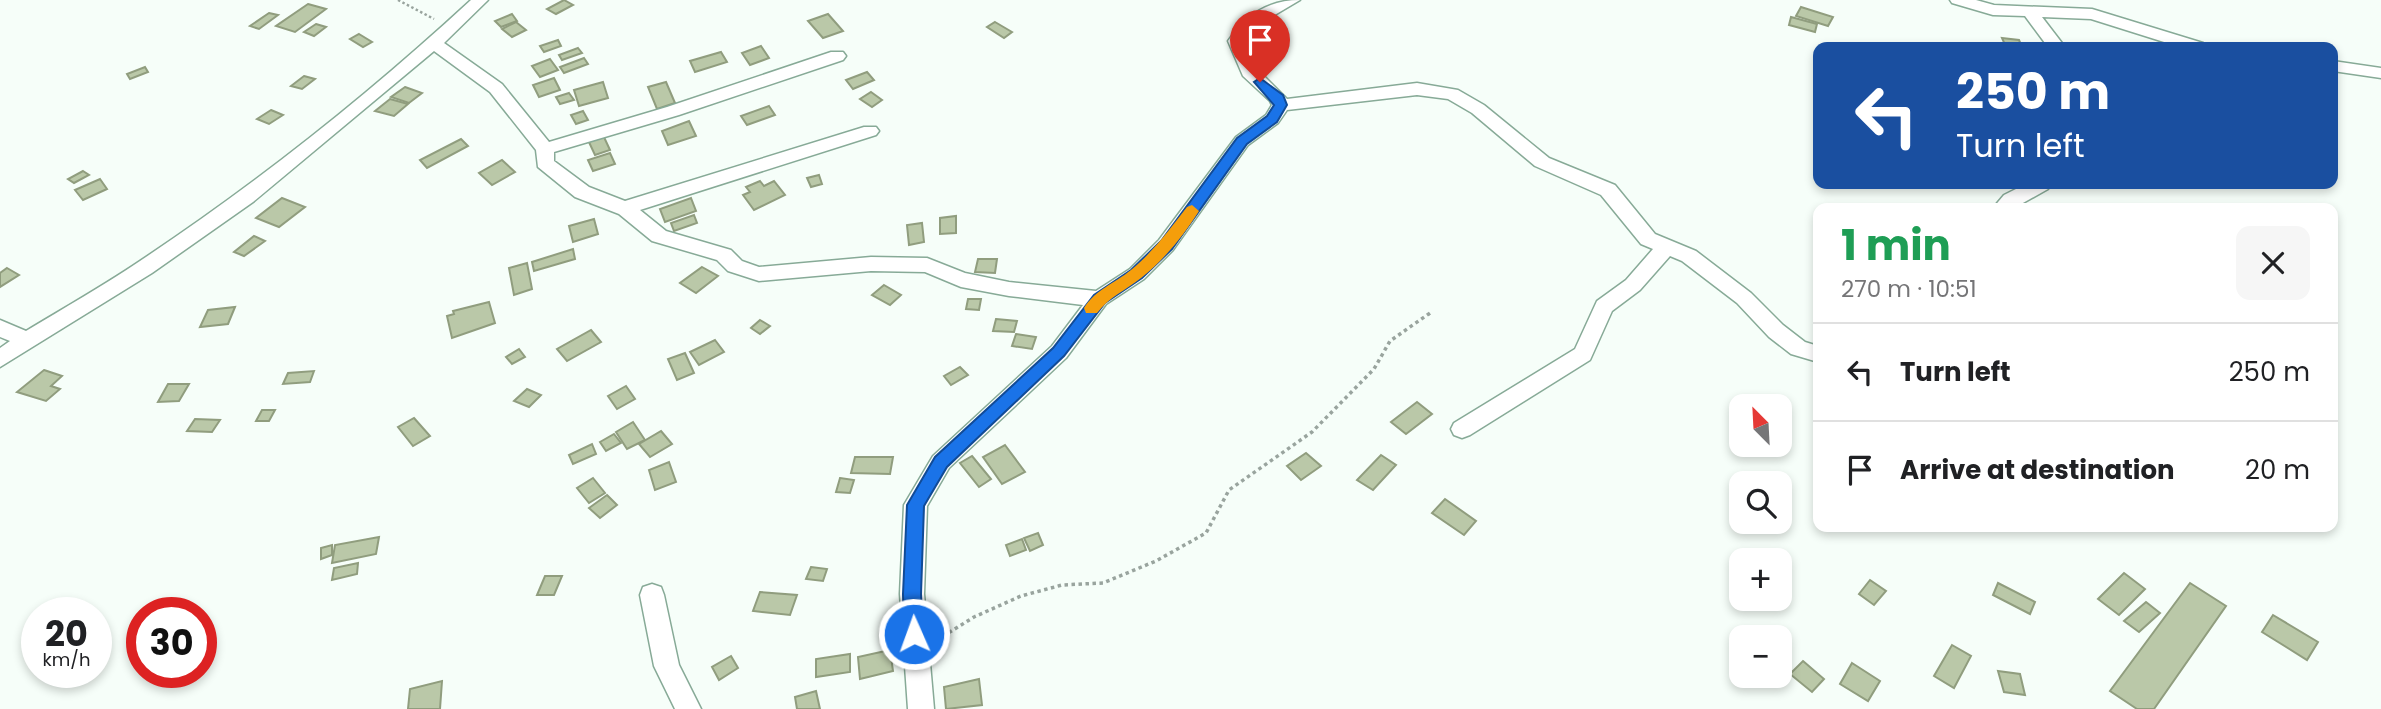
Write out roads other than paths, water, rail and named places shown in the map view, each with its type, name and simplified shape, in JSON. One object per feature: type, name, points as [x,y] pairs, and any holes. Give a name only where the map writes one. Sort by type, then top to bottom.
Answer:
[{"type":"street","points":[[0,359],[145,268],[246,197],[480,0]]},
{"type":"street","points":[[1281,105],[1278,98],[1249,72],[1236,41],[1250,22],[1292,0]]},
{"type":"street","points":[[1958,0],[1993,10],[2092,14],[2181,42]]},
{"type":"street","points":[[2030,12],[2053,42]]},
{"type":"street","points":[[440,36],[496,88],[545,149],[545,163],[582,192],[626,208],[659,236],[724,255],[735,266],[759,274],[871,264],[927,265],[961,280],[1009,289],[1099,299]]},
{"type":"street","points":[[545,149],[673,111],[837,56]]},
{"type":"street","points":[[2338,67],[2381,73]]},
{"type":"street","points":[[1281,105],[1417,89],[1452,94],[1478,109],[1542,162],[1581,176],[1608,190],[1648,239],[1689,256],[1744,298],[1776,331],[1798,348],[1813,352]]},
{"type":"street","points":[[920,709],[912,594],[916,505],[941,462],[1059,352],[1099,299],[1137,274],[1166,245],[1242,141],[1272,119],[1281,105]]},
{"type":"street","points":[[626,208],[641,201],[870,131]]},
{"type":"street","points":[[2008,203],[2032,189]]},
{"type":"street","points":[[1462,429],[1583,354],[1604,306],[1633,285],[1665,248]]},
{"type":"street","points":[[0,328],[27,340]]},
{"type":"street","points":[[652,595],[667,666],[688,709]]}]
